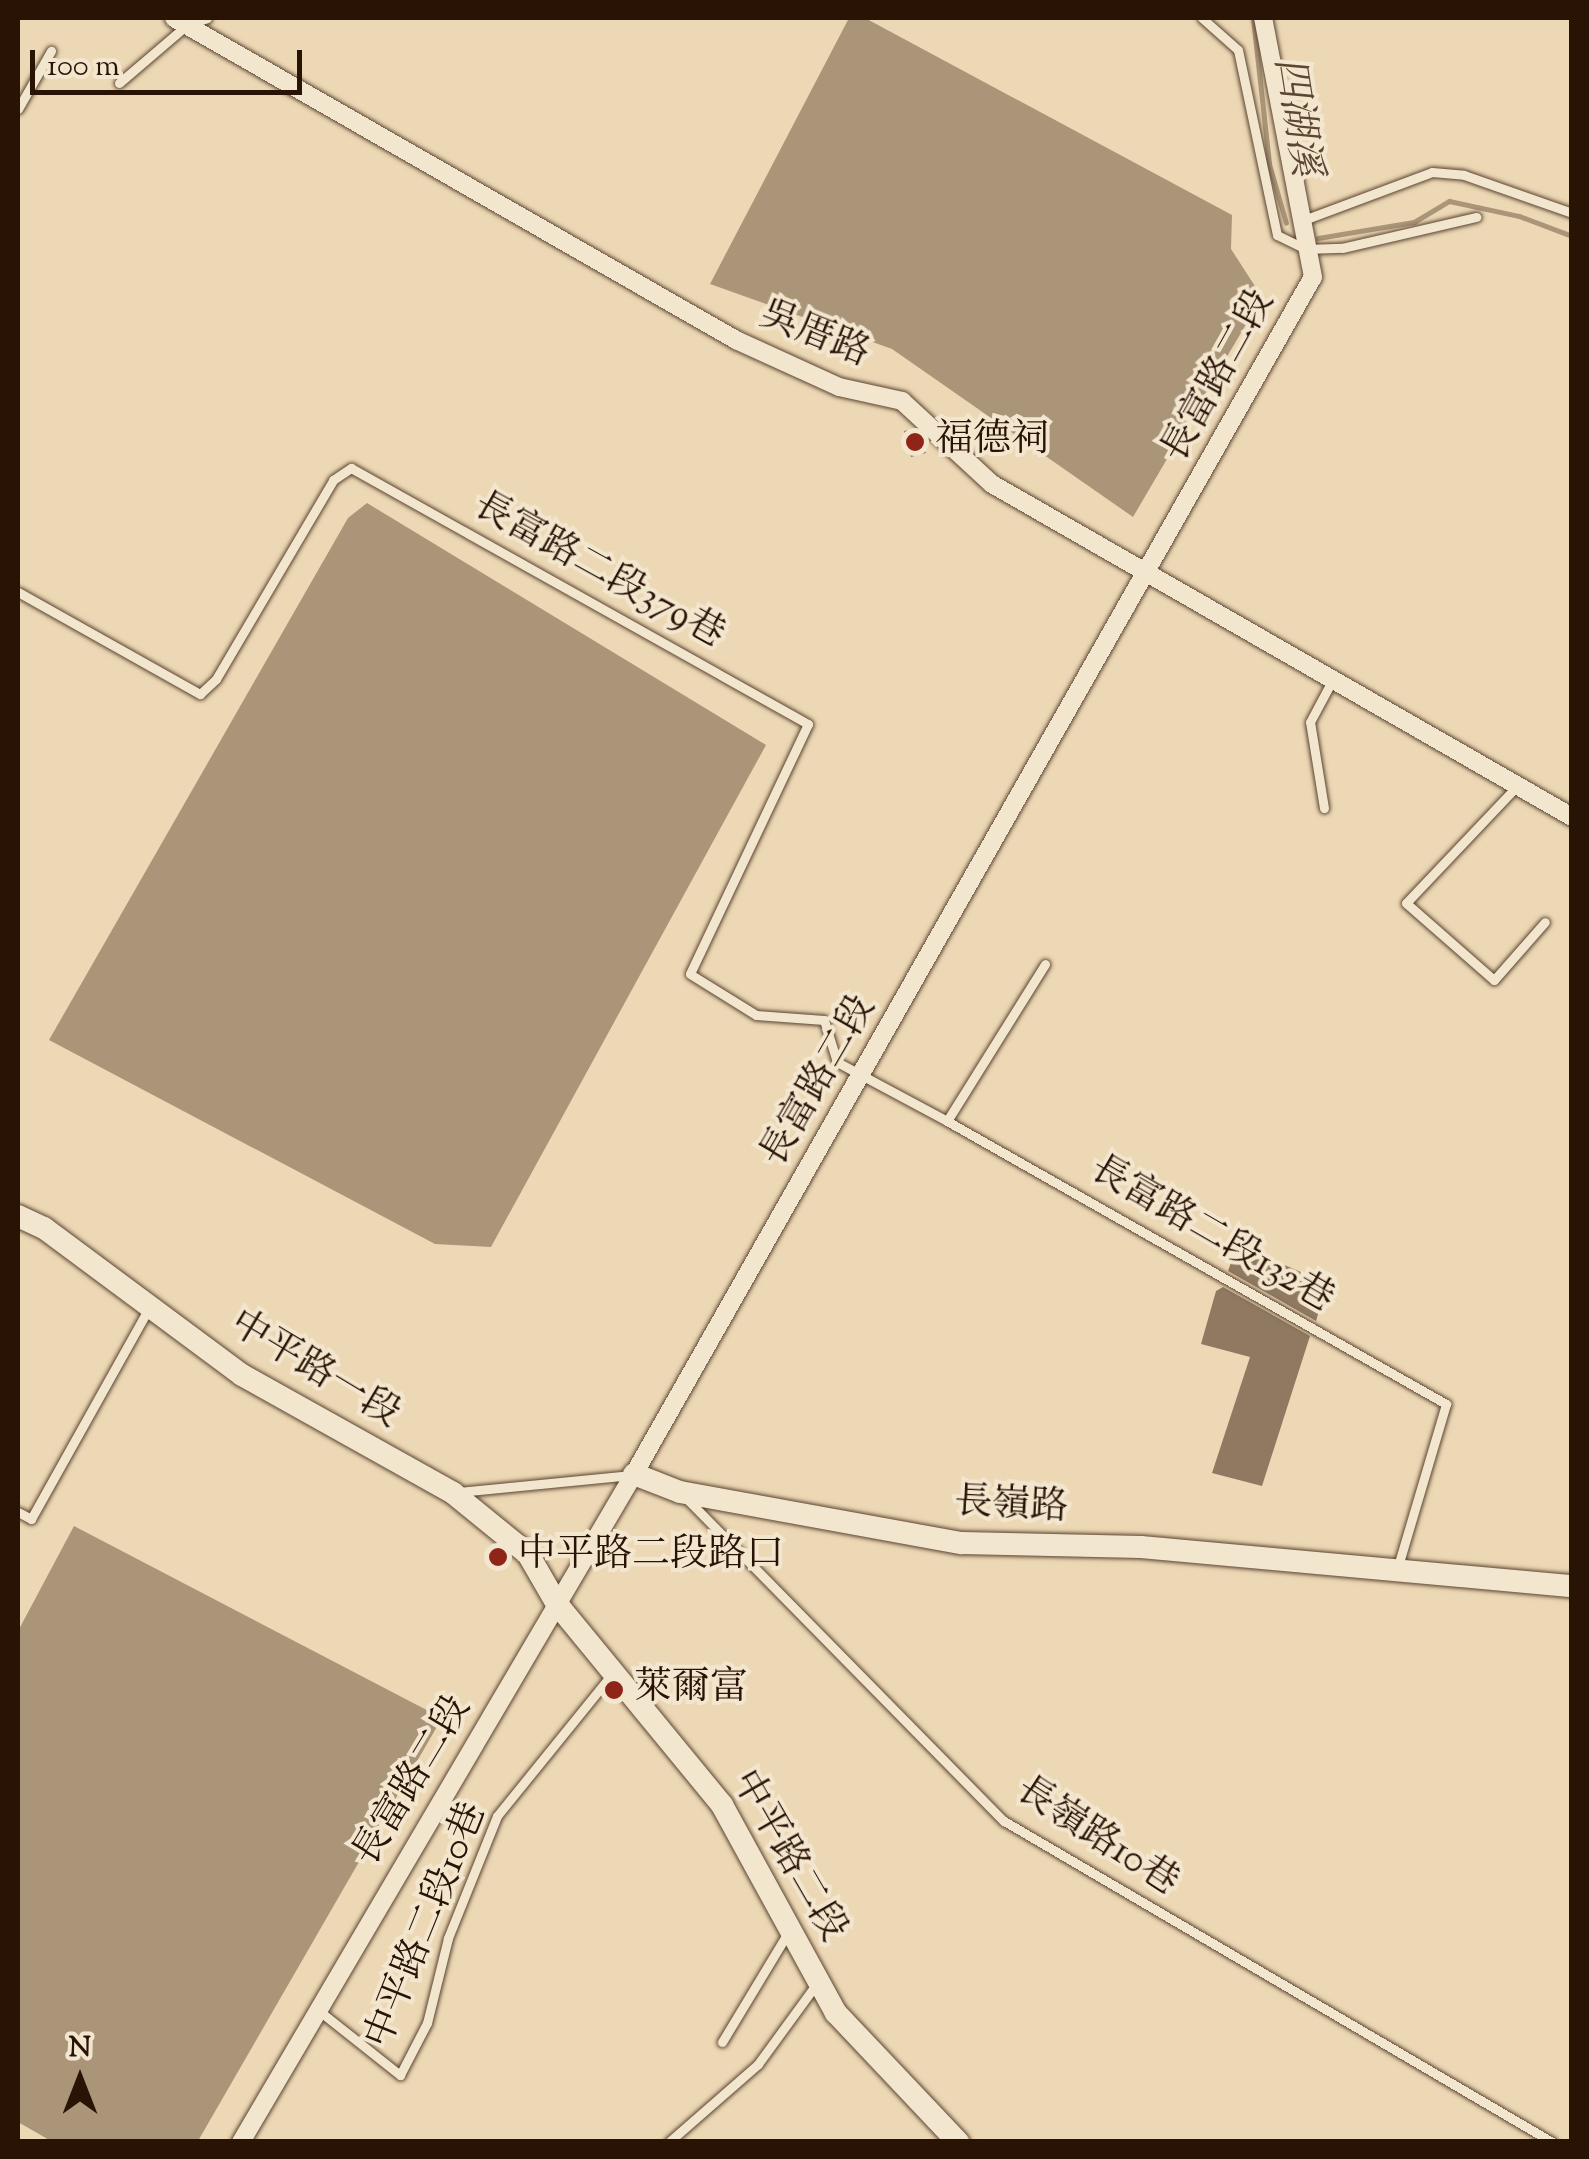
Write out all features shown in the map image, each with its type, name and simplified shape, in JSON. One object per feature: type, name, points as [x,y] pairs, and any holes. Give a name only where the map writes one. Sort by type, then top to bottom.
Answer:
[{"type":"street","name":"長富路二段","points":[[241,2142],[634,1474],[1313,277],[1299,222],[1263,18]]},
{"type":"street","name":"吳厝路","points":[[180,21],[736,340],[839,388],[902,400],[992,484],[1572,817]]},
{"type":"street","name":"中平路一段","points":[[18,1216],[44,1228],[242,1375],[453,1492],[528,1554],[557,1604]]},
{"type":"street","name":"長嶺路","points":[[634,1474],[680,1492],[962,1544],[1142,1547],[1396,1571],[1496,1574],[1572,1586]]},
{"type":"street","name":"中平路二段","points":[[557,1604],[722,1805],[836,2013],[958,2142]]},
{"type":"lane","points":[[120,83],[180,21],[207,18]]},
{"type":"lane","points":[[1202,18],[1238,50],[1278,235],[1306,249],[1342,248],[1476,217]]},
{"type":"lane","points":[[18,109],[51,51]]},
{"type":"lane","points":[[1299,222],[1432,172],[1464,175],[1572,213]]},
{"type":"lane","name":"長富路二段379巷","points":[[18,592],[200,694],[216,679],[333,480],[351,468],[808,724],[690,974],[756,1015],[824,1020],[837,1062],[863,1072]]},
{"type":"lane","points":[[1324,808],[1310,722],[1333,679]]},
{"type":"lane","points":[[1516,786],[1406,903],[1494,980],[1545,922]]},
{"type":"lane","points":[[947,1121],[1045,964]]},
{"type":"lane","name":"長富路二段132巷","points":[[863,1072],[1446,1404],[1396,1571]]},
{"type":"lane","points":[[18,1512],[31,1519],[150,1306]]},
{"type":"lane","name":"長嶺路","points":[[453,1492],[634,1474]]},
{"type":"lane","name":"長嶺路10巷","points":[[680,1492],[1004,1821],[1552,2142]]},
{"type":"lane","name":"中平路二段10巷","points":[[318,2010],[400,2075],[427,2023],[448,1938],[497,1816],[614,1671]]},
{"type":"lane","points":[[722,2042],[791,1929]]},
{"type":"lane","points":[[669,2142],[758,2064],[819,1981]]},
{"type":"shaded area","points":[[849,18],[865,18],[1232,215],[1231,249],[1262,297],[1133,517],[892,349],[710,284]]},
{"type":"shaded area","points":[[367,503],[766,745],[491,1247],[435,1244],[49,1040],[348,518]]},
{"type":"shaded area","points":[[74,1526],[442,1718],[198,2141],[51,2141],[18,2122],[18,1631]]},
{"type":"building","name":"福德祠","points":[[914,429],[926,453],[911,457],[904,431]]},
{"type":"building","points":[[1237,1245],[1327,1283],[1316,1321],[1228,1271]]},
{"type":"building","points":[[1223,1287],[1310,1336],[1262,1486],[1212,1473],[1250,1357],[1201,1344],[1216,1291]]},
{"type":"waterway","name":"四湖溪","points":[[1253,18],[1269,164],[1286,223]]},
{"type":"waterway","name":"四湖溪","points":[[1318,238],[1414,222],[1449,201],[1519,216],[1572,236]]},
{"type":"place","name":"福德祠","points":[[915,442]]},
{"type":"place","name":"中平路二段路口","points":[[498,1557]]},
{"type":"place","name":"萊爾富","points":[[614,1690]]}]
